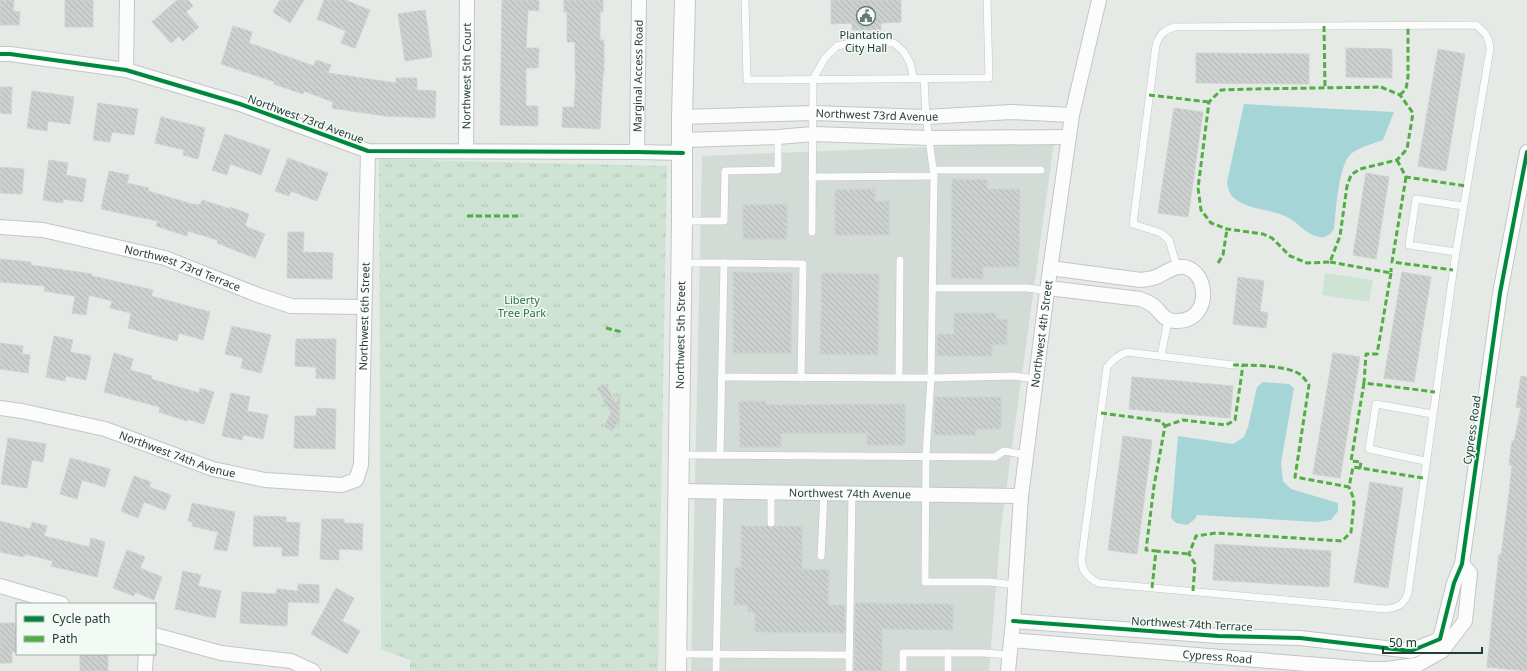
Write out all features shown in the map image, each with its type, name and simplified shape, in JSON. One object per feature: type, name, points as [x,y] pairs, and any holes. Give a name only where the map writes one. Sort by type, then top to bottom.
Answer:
[{"type":"street","points":[[126,70],[127,0]]},
{"type":"street","name":"Northwest 5th Court","points":[[466,0],[466,151]]},
{"type":"street","name":"Marginal Access Road","points":[[637,152],[639,0]]},
{"type":"street","name":"Northwest 5th Street","points":[[676,663],[682,263],[682,117],[685,0]]},
{"type":"street","name":"Northwest 4th Street","points":[[1008,671],[1013,621],[1021,496],[1047,290],[1072,115],[1099,0]]},
{"type":"street","name":"Northwest 73rd Avenue","points":[[0,54],[10,54],[126,70],[240,104],[368,152],[637,152],[683,146],[813,134],[929,138],[1069,137]]},
{"type":"street","name":"Northwest 73rd Avenue","points":[[682,117],[813,113],[926,117],[1011,112],[1072,115]]},
{"type":"street","name":"Northwest 6th Street","points":[[356,480],[361,465],[368,152]]},
{"type":"street","name":"Cypress Road","points":[[1370,647],[1411,651],[1440,639],[1454,583],[1462,564],[1500,293],[1527,152]]},
{"type":"street","name":"Northwest 73rd Terrace","points":[[0,228],[43,230],[165,258],[258,295],[291,306],[364,307]]},
{"type":"street","points":[[1047,290],[1140,299],[1149,302],[1161,316],[1168,320],[1176,321],[1185,320],[1195,315],[1201,307],[1203,299],[1201,284],[1196,275],[1188,268],[1177,267],[1154,278],[1141,280],[1050,268]]},
{"type":"street","name":"Northwest 74th Avenue","points":[[0,408],[22,411],[105,429],[213,469],[265,480],[342,485],[356,480]]},
{"type":"street","name":"Northwest 74th Avenue","points":[[678,491],[1021,496]]},
{"type":"street","name":"Cypress Road","points":[[1011,640],[1369,670],[1417,665],[1442,651],[1465,620],[1470,573],[1462,564]]},
{"type":"street","points":[[0,586],[59,603]]},
{"type":"street","name":"Northwest 74th Terrace","points":[[1013,621],[1218,636],[1300,638],[1370,647]]},
{"type":"street","points":[[156,635],[221,653],[291,661],[313,671]]},
{"type":"street","points":[[1369,670],[1370,647]]},
{"type":"street","points":[[145,671],[146,655]]},
{"type":"lane","points":[[746,0],[747,80],[989,78],[987,0]]},
{"type":"lane","points":[[1177,267],[1169,240],[1161,233],[1133,224],[1156,45],[1159,36],[1166,29],[1176,27],[1476,25],[1484,31],[1489,38],[1490,49],[1456,252],[1425,461],[1408,593],[1405,600],[1394,608],[1385,609],[1098,583],[1083,571],[1081,562],[1107,367],[1112,360],[1127,352],[1233,365]]},
{"type":"lane","points":[[812,232],[813,79],[825,58],[837,46],[850,43],[894,43],[904,52],[910,63],[914,78]]},
{"type":"lane","points":[[924,78],[926,117],[934,173],[931,378],[925,495],[925,582],[990,582],[1015,585]]},
{"type":"lane","points":[[682,221],[724,221],[725,171],[778,170],[778,137]]},
{"type":"lane","points":[[812,177],[1042,170]]},
{"type":"lane","points":[[1456,252],[1409,245],[1416,199],[1463,206]]},
{"type":"lane","points":[[899,377],[900,260]]},
{"type":"lane","points":[[682,263],[803,264],[801,378]]},
{"type":"lane","points":[[720,455],[724,263]]},
{"type":"lane","points":[[932,288],[1028,288],[1047,290]]},
{"type":"lane","points":[[1161,356],[1168,320]]},
{"type":"lane","points":[[721,377],[931,378],[1013,376],[1036,379]]},
{"type":"lane","points":[[1425,461],[1369,449],[1376,404],[1432,414]]},
{"type":"lane","points":[[679,455],[926,455],[995,457],[1004,451],[1026,455]]},
{"type":"lane","points":[[716,671],[720,492]]},
{"type":"lane","points":[[771,523],[772,493]]},
{"type":"lane","points":[[822,556],[824,493]]},
{"type":"lane","points":[[849,671],[852,494]]},
{"type":"lane","points":[[903,671],[903,653],[984,653],[1010,655]]},
{"type":"lane","points":[[948,653],[948,671]]},
{"type":"lane","points":[[676,663],[717,655],[849,656]]},
{"type":"shaded area","points":[[1054,142],[1001,527],[989,671],[691,671],[702,156]]},
{"type":"green space","name":"Liberty Tree Park","points":[[379,159],[667,166],[658,671],[410,671],[410,660],[381,649]]},
{"type":"green space","points":[[1325,273],[1373,280],[1369,302],[1322,295]]},
{"type":"water","points":[[1244,104],[1394,112],[1383,140],[1355,151],[1345,162],[1338,191],[1334,229],[1328,236],[1314,236],[1281,214],[1246,205],[1239,202],[1231,195],[1227,182]]},
{"type":"water","points":[[1263,382],[1289,384],[1294,388],[1281,463],[1283,481],[1291,489],[1338,503],[1338,511],[1331,520],[1318,522],[1197,515],[1195,519],[1187,525],[1176,523],[1171,518],[1178,436],[1233,444],[1244,437],[1248,427],[1257,387]]},
{"type":"building","points":[[0,0],[14,0],[13,11],[20,12],[19,25],[0,25]]},
{"type":"building","points":[[65,0],[93,0],[93,27],[65,27]]},
{"type":"building","points":[[177,0],[188,0],[193,6],[186,12],[199,27],[183,41],[179,36],[171,43],[152,22]]},
{"type":"building","points":[[280,0],[304,0],[290,23],[273,12]]},
{"type":"building","points":[[324,0],[345,0],[370,10],[355,48],[341,43],[346,31],[317,19]]},
{"type":"building","points":[[502,0],[539,0],[539,11],[528,10],[526,48],[539,48],[538,68],[526,68],[526,106],[538,106],[538,126],[500,125]]},
{"type":"building","points":[[564,0],[603,0],[603,12],[600,12],[600,40],[604,40],[604,73],[600,129],[562,127],[563,107],[574,107],[576,73],[575,42],[567,42],[567,12],[564,12]]},
{"type":"building","name":"Plantation City Hall","points":[[831,0],[901,0],[901,22],[881,23],[881,30],[852,30],[852,23],[831,24]]},
{"type":"building","points":[[425,10],[432,57],[405,61],[398,14]]},
{"type":"building","points":[[233,26],[252,32],[249,43],[314,66],[316,60],[331,65],[328,73],[396,83],[396,78],[417,78],[417,90],[436,91],[435,118],[385,116],[332,108],[333,102],[304,91],[303,94],[274,84],[275,82],[221,64]]},
{"type":"building","points":[[1346,48],[1392,49],[1392,78],[1346,77]]},
{"type":"building","points":[[1438,49],[1465,54],[1446,171],[1418,166]]},
{"type":"building","points":[[1196,53],[1309,54],[1309,84],[1196,83]]},
{"type":"building","points":[[0,87],[12,87],[11,114],[0,113]]},
{"type":"building","points":[[32,91],[74,97],[70,124],[48,121],[47,131],[27,128]]},
{"type":"building","points":[[98,103],[138,109],[134,135],[112,132],[110,142],[93,140]]},
{"type":"building","points":[[1174,108],[1203,112],[1188,217],[1158,213]]},
{"type":"building","points":[[161,117],[205,128],[198,159],[183,155],[184,150],[155,143]]},
{"type":"building","points":[[225,134],[270,150],[261,175],[230,164],[227,175],[212,170]]},
{"type":"building","points":[[288,158],[328,173],[317,201],[291,191],[289,196],[275,191]]},
{"type":"building","points":[[49,160],[68,163],[66,175],[86,179],[83,202],[63,199],[63,203],[43,200]]},
{"type":"building","points":[[0,167],[24,169],[22,194],[0,193]]},
{"type":"building","points":[[109,171],[129,175],[127,183],[149,188],[148,191],[195,205],[200,205],[202,200],[230,209],[230,207],[249,214],[245,226],[265,234],[255,258],[217,243],[218,240],[188,231],[187,236],[156,226],[158,221],[101,209]]},
{"type":"building","points":[[1366,173],[1389,177],[1376,259],[1353,255]]},
{"type":"building","points":[[952,179],[987,180],[987,189],[1020,189],[1019,267],[983,267],[983,279],[951,278]]},
{"type":"building","points":[[875,189],[875,201],[889,201],[889,235],[835,235],[835,190]]},
{"type":"building","points":[[787,204],[787,239],[743,239],[743,205]]},
{"type":"building","points":[[288,232],[304,232],[303,252],[333,253],[332,279],[287,278]]},
{"type":"building","points":[[0,259],[31,262],[31,265],[92,274],[92,276],[153,290],[151,296],[210,312],[203,340],[179,333],[177,341],[128,328],[131,313],[110,308],[112,301],[89,295],[86,315],[72,313],[75,296],[44,291],[45,286],[0,282]]},
{"type":"building","points":[[733,272],[792,273],[791,353],[733,353]]},
{"type":"building","points":[[1402,272],[1431,277],[1414,382],[1384,378]]},
{"type":"building","points":[[822,273],[879,274],[878,355],[820,354]]},
{"type":"building","points":[[1238,277],[1264,281],[1260,311],[1268,313],[1266,328],[1233,324]]},
{"type":"building","points":[[954,313],[996,313],[996,319],[1007,319],[1007,344],[992,345],[992,356],[937,356],[937,334],[954,334]]},
{"type":"building","points":[[232,326],[271,335],[261,373],[241,368],[243,358],[225,354]]},
{"type":"building","points":[[54,336],[73,340],[70,352],[91,356],[86,380],[66,376],[65,381],[46,377]]},
{"type":"building","points":[[296,339],[336,339],[335,379],[316,378],[316,367],[295,366]]},
{"type":"building","points":[[0,343],[23,346],[22,354],[30,355],[28,373],[0,369]]},
{"type":"building","points":[[114,353],[133,359],[130,370],[152,376],[151,379],[199,393],[200,388],[214,392],[204,424],[188,419],[187,421],[159,412],[160,407],[104,392]]},
{"type":"building","points":[[1333,353],[1360,357],[1340,478],[1313,474]]},
{"type":"building","points":[[1521,376],[1527,377],[1527,671],[1487,667],[1499,554],[1501,555],[1509,493],[1512,465],[1509,465],[1512,441],[1514,441],[1521,408],[1516,407]]},
{"type":"building","points":[[1132,377],[1233,386],[1230,418],[1129,409]]},
{"type":"building","points":[[605,384],[616,403],[620,395],[619,428],[617,424],[612,431],[604,426],[611,413],[597,388]]},
{"type":"building","points":[[231,393],[250,397],[247,411],[268,415],[263,439],[243,435],[242,440],[222,436]]},
{"type":"building","points":[[935,397],[1001,397],[1001,429],[976,429],[976,435],[934,435]]},
{"type":"building","points":[[739,401],[766,401],[766,405],[905,404],[905,445],[867,445],[867,433],[781,433],[781,447],[740,447]]},
{"type":"building","points":[[317,408],[336,409],[335,449],[294,448],[295,416],[316,416]]},
{"type":"building","points":[[1123,436],[1152,440],[1137,554],[1108,550]]},
{"type":"building","points":[[8,438],[46,444],[43,462],[32,460],[27,488],[1,484]]},
{"type":"building","points":[[70,458],[110,469],[105,487],[82,480],[77,499],[60,494]]},
{"type":"building","points":[[134,476],[151,482],[149,487],[171,495],[165,510],[144,502],[138,518],[121,511]]},
{"type":"building","points":[[1370,482],[1403,488],[1388,588],[1354,582]]},
{"type":"building","points":[[192,503],[235,512],[227,551],[214,549],[218,532],[192,526],[193,522],[188,521]]},
{"type":"building","points":[[254,516],[286,517],[286,522],[300,523],[298,556],[282,556],[282,547],[253,546]]},
{"type":"building","points":[[322,519],[344,519],[344,523],[363,524],[362,550],[339,549],[339,560],[320,559]]},
{"type":"building","points":[[0,521],[30,529],[32,522],[47,526],[44,536],[89,547],[91,538],[105,542],[97,577],[51,566],[53,561],[25,554],[24,557],[0,552]]},
{"type":"building","points":[[741,526],[767,526],[771,528],[775,526],[802,526],[802,569],[829,570],[828,605],[845,605],[845,633],[755,632],[755,612],[748,612],[748,605],[734,605],[735,568],[741,568]]},
{"type":"building","points":[[1215,544],[1331,551],[1329,587],[1213,580]]},
{"type":"building","points":[[127,550],[145,557],[140,568],[162,577],[154,600],[135,592],[134,596],[113,588]]},
{"type":"building","points":[[183,571],[201,575],[198,586],[221,591],[215,618],[175,609]]},
{"type":"building","points":[[298,584],[319,585],[319,603],[288,602],[287,626],[240,623],[242,592],[276,594],[277,589],[298,591]]},
{"type":"building","points":[[336,588],[354,598],[342,621],[360,631],[347,654],[311,634]]},
{"type":"building","points":[[855,603],[953,604],[953,630],[882,629],[882,671],[854,671]]},
{"type":"building","points":[[0,623],[15,623],[16,652],[12,652],[12,663],[0,663]]},
{"type":"building","points":[[80,655],[108,655],[108,671],[80,671]]},
{"type":"marked path","points":[[1324,26],[1325,88]]},
{"type":"marked path","points":[[1400,95],[1406,89],[1408,77],[1408,26]]},
{"type":"marked path","points":[[1381,87],[1400,95],[1413,113],[1407,149],[1397,160],[1360,169],[1351,175],[1347,186],[1340,236],[1330,262],[1307,263],[1290,256],[1272,238],[1263,234],[1227,229],[1211,223],[1201,210],[1198,188],[1209,102],[1221,90],[1381,87]]},
{"type":"marked path","points":[[1149,95],[1209,102]]},
{"type":"marked path","points":[[1397,160],[1406,177],[1466,186]]},
{"type":"marked path","points":[[1406,177],[1392,262],[1453,270]]},
{"type":"marked path","points":[[467,216],[519,216]]},
{"type":"marked path","points":[[1218,263],[1223,255],[1227,229]]},
{"type":"marked path","points":[[1330,262],[1391,273],[1391,268]]},
{"type":"marked path","points":[[1391,273],[1377,354],[1366,354],[1364,383],[1435,392]]},
{"type":"marked path","points":[[606,328],[622,332]]},
{"type":"marked path","points":[[1233,365],[1268,366],[1287,369],[1301,375],[1309,385],[1295,477],[1349,487],[1353,467],[1360,468]]},
{"type":"marked path","points":[[1165,426],[1183,420],[1226,425],[1235,420],[1243,365]]},
{"type":"marked path","points":[[1364,383],[1351,461],[1361,462],[1360,468],[1423,478]]},
{"type":"marked path","points":[[1101,413],[1161,421],[1165,426],[1154,486],[1146,550],[1156,551]]},
{"type":"marked path","points":[[1193,591],[1195,564],[1189,554],[1196,536],[1216,533],[1342,541],[1351,532],[1354,503],[1349,487]]},
{"type":"marked path","points":[[1152,588],[1156,551],[1189,554]]},
{"type":"cycle path","points":[[0,54],[10,54],[126,70],[240,104],[368,151],[683,153]]},
{"type":"cycle path","points":[[1013,621],[1218,636],[1300,638],[1411,651],[1440,639],[1454,583],[1462,564],[1500,293],[1527,152]]},
{"type":"place","name":"Plantation City Hall","points":[[866,16]]}]
